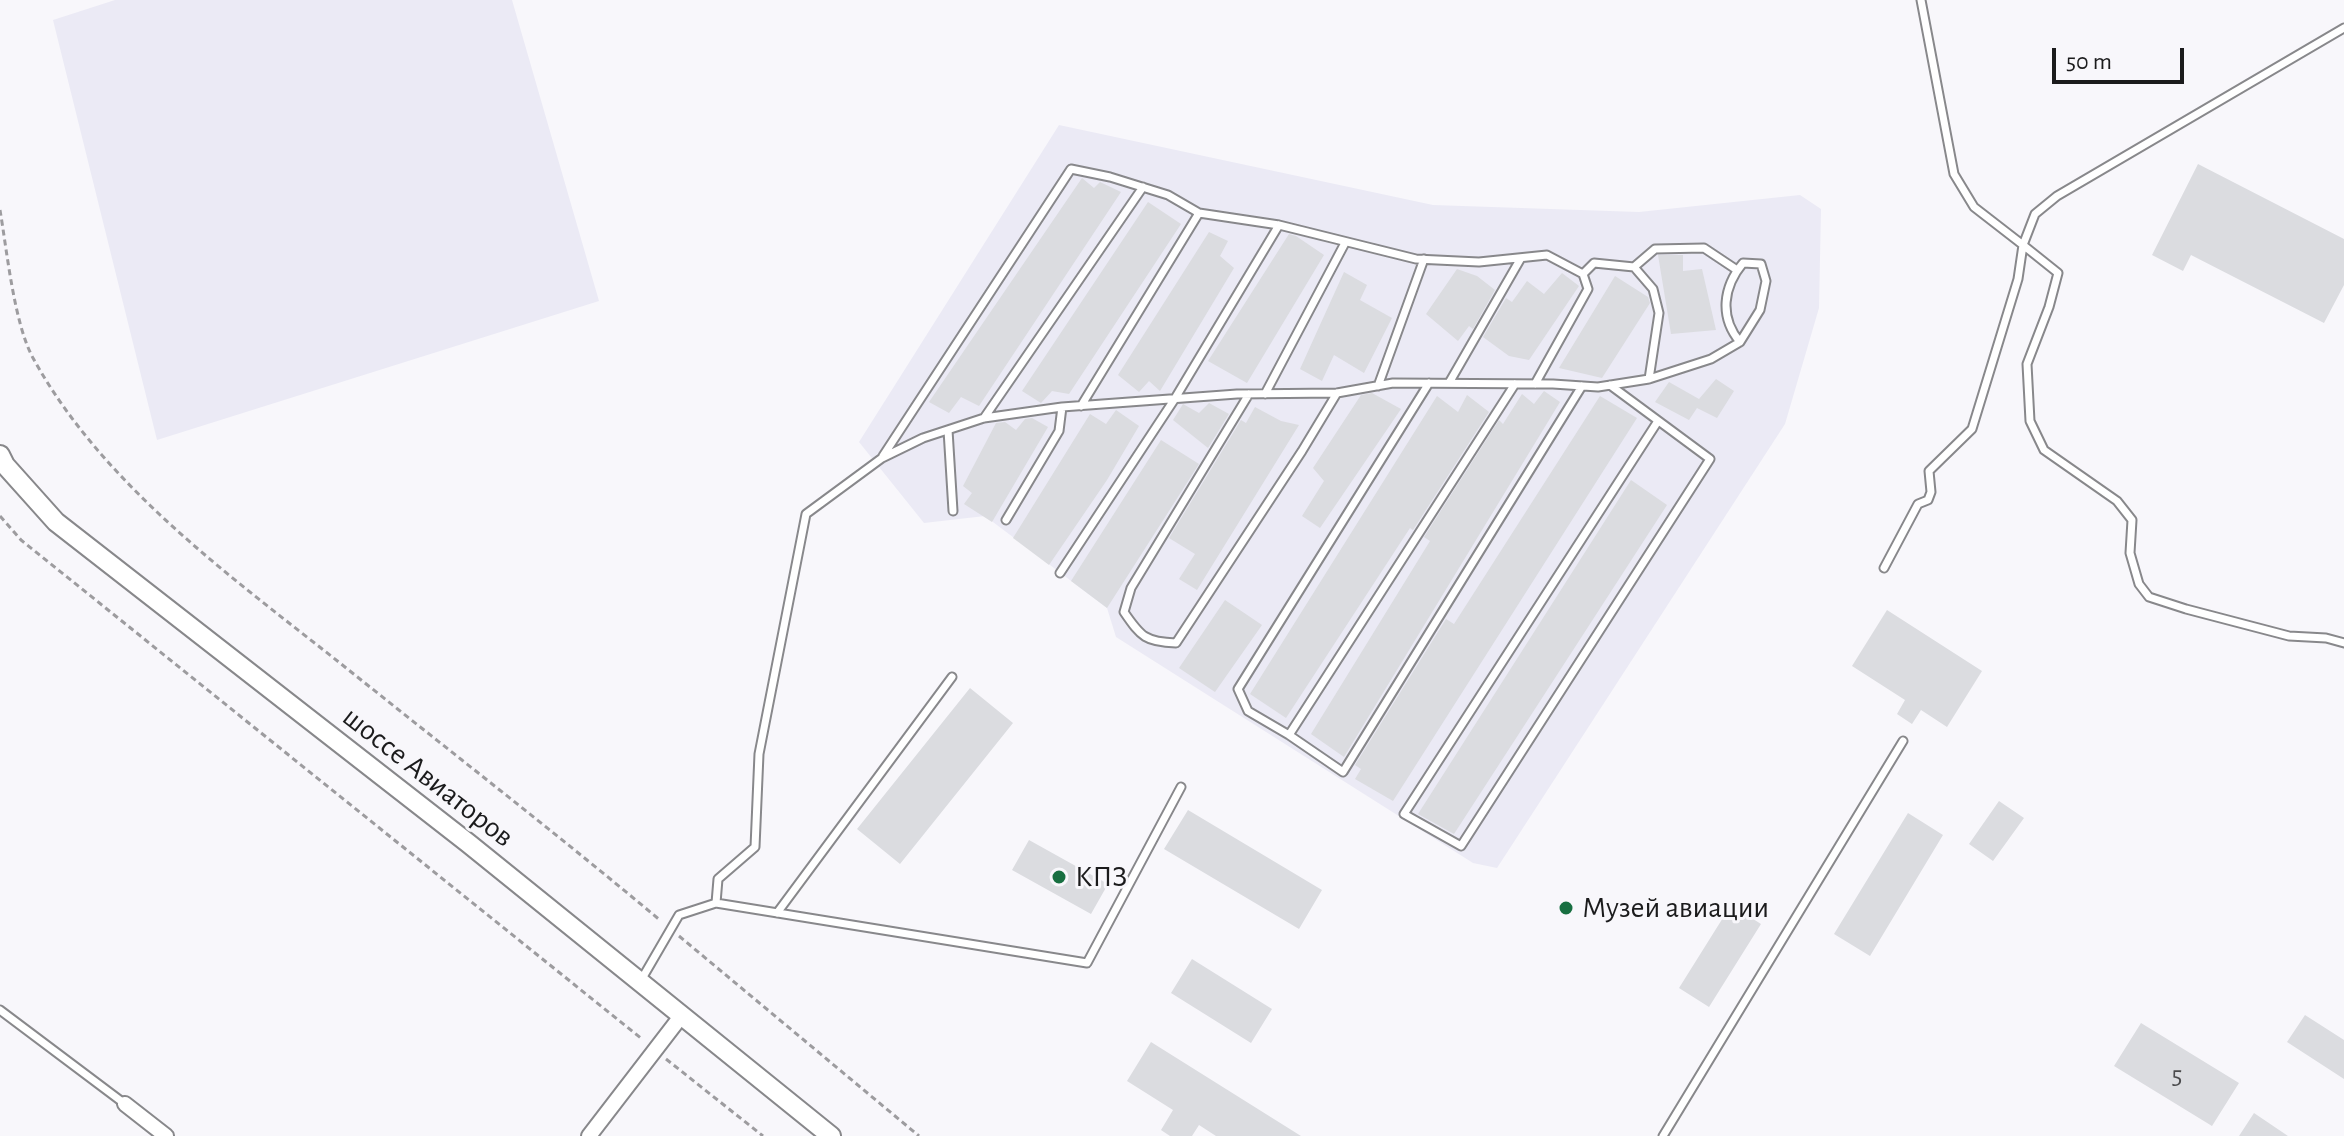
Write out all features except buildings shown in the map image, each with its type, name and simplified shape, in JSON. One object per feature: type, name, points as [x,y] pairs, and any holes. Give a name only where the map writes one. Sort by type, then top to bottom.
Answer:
[{"type":"street","name":"шоссе Авиаторов","points":[[0,455],[5,465],[56,522],[455,833],[831,1136]]},
{"type":"street","points":[[589,1136],[682,1015]]},
{"type":"street","points":[[125,1104],[166,1136]]},
{"type":"lane","points":[[1921,0],[1954,174],[1974,207],[2058,273],[2049,307],[2027,364],[2030,421],[2044,450],[2117,501],[2132,520],[2130,553],[2139,584],[2149,597],[2289,636],[2326,638],[2344,643]]},
{"type":"lane","points":[[1884,568],[1918,504],[1928,500],[1931,492],[1929,471],[1972,429],[2018,279],[2023,245],[2035,214],[2057,196],[2344,28]]},
{"type":"lane","points":[[882,458],[1071,169],[1168,195],[1199,213],[1279,225],[1345,243],[1424,259],[1479,262],[1547,255],[1583,274],[1588,289],[1535,384]]},
{"type":"lane","points":[[984,418],[1143,187]]},
{"type":"lane","points":[[1081,406],[1199,213]]},
{"type":"lane","points":[[1060,573],[1174,400],[1279,225]]},
{"type":"lane","points":[[1265,394],[1345,243]]},
{"type":"lane","points":[[1634,267],[1655,249],[1704,248],[1737,270]]},
{"type":"lane","points":[[1449,383],[1521,258]]},
{"type":"lane","points":[[1378,386],[1424,259]]},
{"type":"lane","points":[[1583,274],[1594,263],[1634,267],[1653,289],[1659,313],[1649,379]]},
{"type":"lane","points":[[716,903],[718,879],[755,847],[759,754],[806,514],[882,458],[984,418],[1062,407],[1249,394],[1337,393],[1378,386],[1429,383],[1582,386],[1649,379],[1711,359],[1740,342],[1760,310],[1766,281],[1761,264],[1743,263],[1732,276],[1726,303],[1728,328],[1740,342]]},
{"type":"lane","points":[[1429,383],[1238,689],[1248,711],[1343,772],[1582,386]]},
{"type":"lane","points":[[1289,735],[1515,384]]},
{"type":"lane","points":[[1610,385],[1710,459],[1461,846],[1404,814],[1658,421]]},
{"type":"lane","points":[[1249,394],[1131,588],[1124,612],[1135,628],[1153,643],[1176,643],[1337,393]]},
{"type":"lane","points":[[1006,520],[1059,431],[1062,407]]},
{"type":"lane","points":[[948,430],[953,511]]},
{"type":"lane","points":[[777,913],[952,677]]},
{"type":"lane","points":[[1663,1136],[1903,741]]},
{"type":"lane","points":[[640,982],[679,915],[716,903],[1087,963],[1181,787]]},
{"type":"lane","points":[[0,1010],[125,1104]]},
{"type":"path","points":[[0,210],[24,336],[33,358],[78,425],[134,489],[226,572],[598,869],[919,1136]]},
{"type":"path","points":[[0,516],[21,540],[763,1136]]},
{"type":"shaded area","points":[[115,0],[512,0],[599,301],[157,440],[53,20]]},
{"type":"shaded area","points":[[1059,125],[1433,205],[1639,212],[1800,195],[1821,209],[1819,308],[1785,424],[1497,868],[1473,863],[1116,637],[1107,608],[985,516],[924,523],[859,442]]},
{"type":"place","name":"КПЗ","points":[[1059,877]]},
{"type":"place","name":"Музей авиации","points":[[1566,908]]}]
